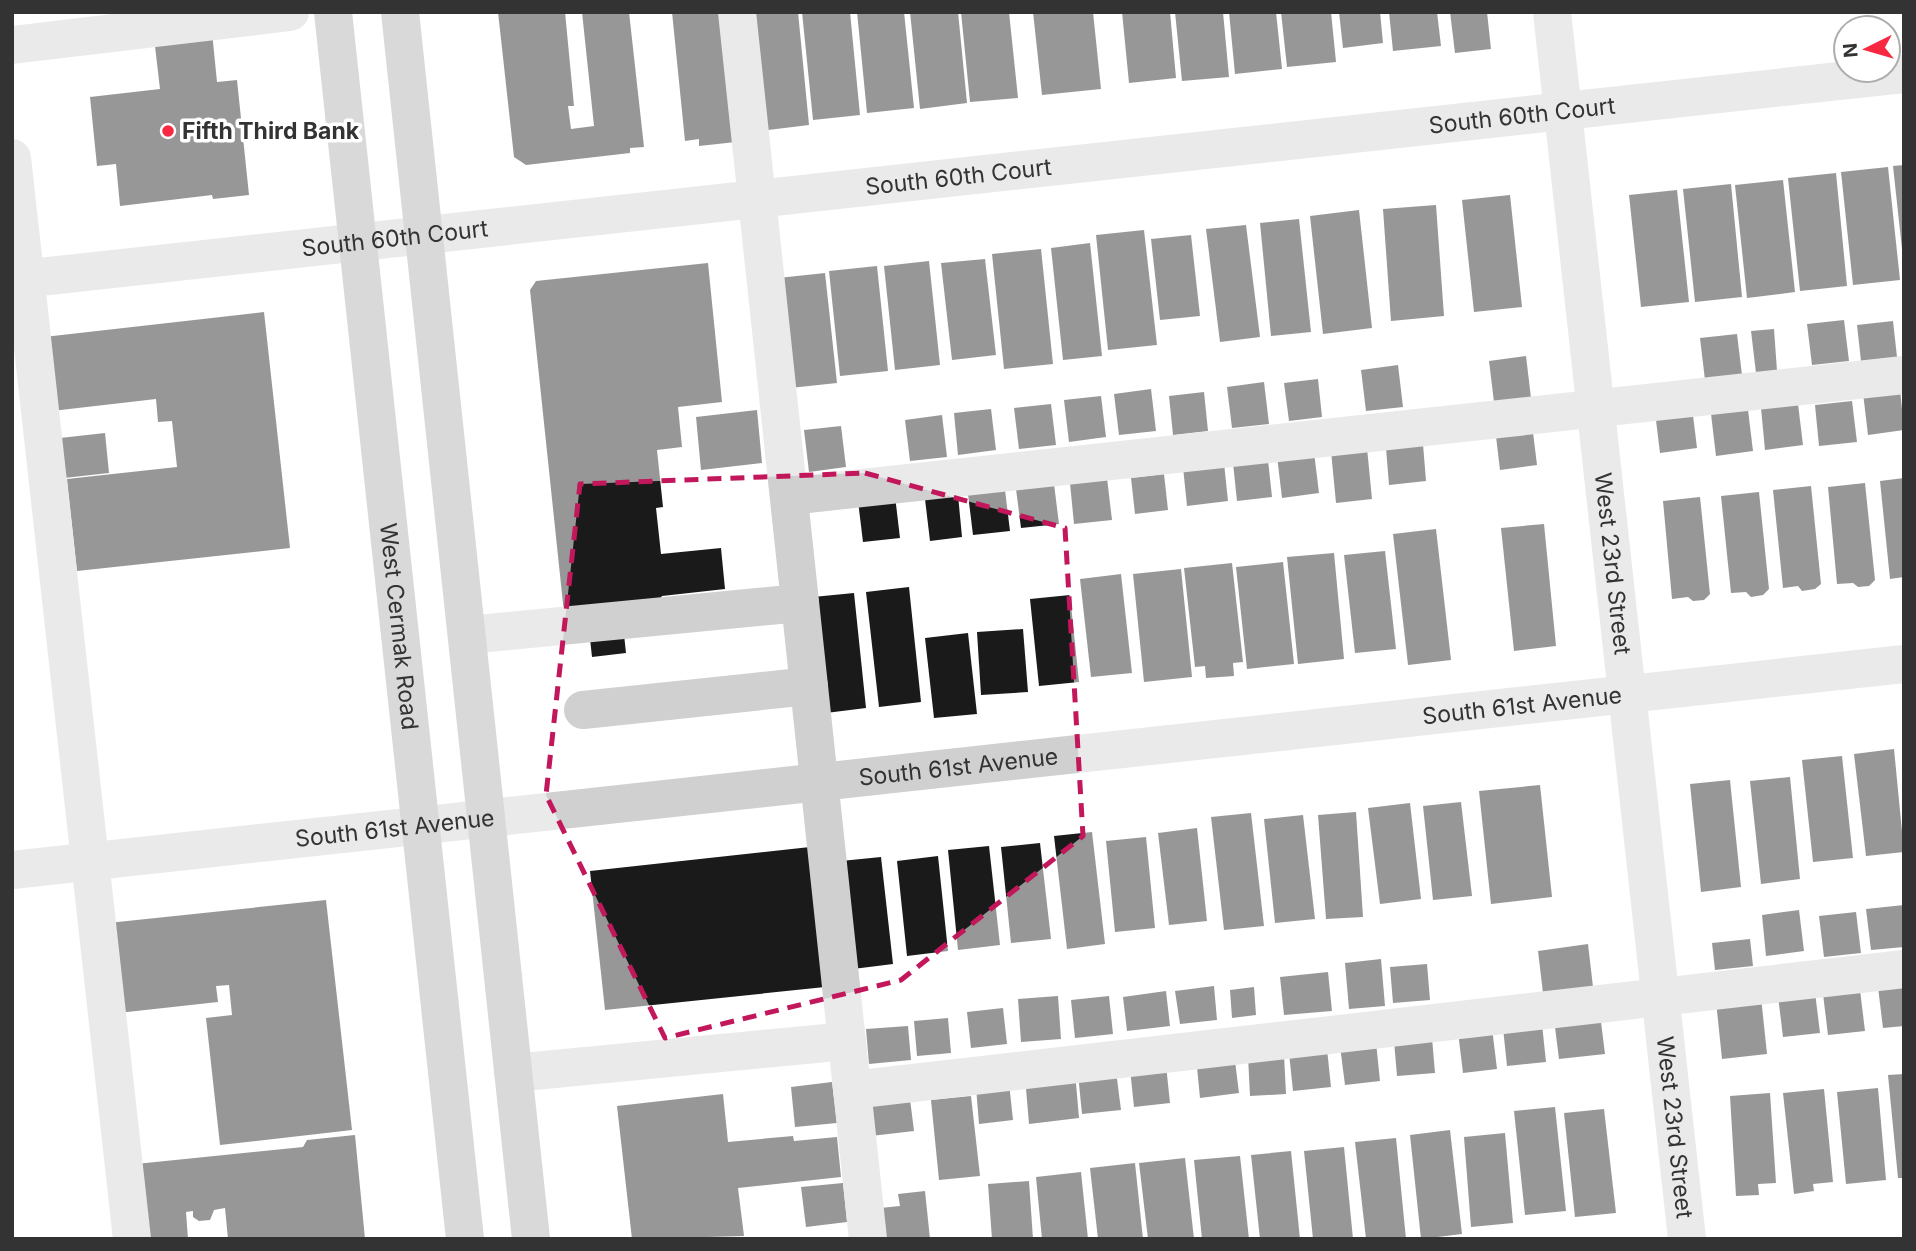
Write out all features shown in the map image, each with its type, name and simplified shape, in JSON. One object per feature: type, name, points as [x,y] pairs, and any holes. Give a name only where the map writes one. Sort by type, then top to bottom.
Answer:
[{"type":"main road","name":"West Cermak Road","points":[[333,12],[465,1239]]},
{"type":"main road","points":[[400,12],[531,1239]]},
{"type":"street","points":[[12,44],[290,12]]},
{"type":"street","points":[[737,12],[868,1239]]},
{"type":"street","name":"West 23rd Street","points":[[1552,12],[1688,1239]]},
{"type":"street","name":"South 60th Court","points":[[18,280],[1904,74]]},
{"type":"street","points":[[12,158],[18,280],[92,861],[132,1239]]},
{"type":"street","points":[[789,496],[1904,375]]},
{"type":"street","points":[[467,635],[800,603]]},
{"type":"street","name":"South 61st Avenue","points":[[12,870],[1904,664]]},
{"type":"street","points":[[583,710],[809,686]]},
{"type":"street","points":[[852,1090],[1904,969]]},
{"type":"street","points":[[513,1073],[847,1041]]},
{"type":"highlighted area","points":[[865,473],[1065,528],[1083,836],[901,980],[665,1038],[546,795],[580,484]]},
{"type":"building","name":"Fifth Third Bank","points":[[151,12],[210,12],[217,82],[237,80],[249,195],[213,199],[212,195],[120,206],[116,164],[97,166],[90,97],[160,89]]},
{"type":"building","points":[[498,12],[565,12],[574,106],[568,106],[571,129],[594,126],[582,12],[629,12],[644,147],[630,148],[630,153],[526,165],[514,157]]},
{"type":"building","points":[[672,12],[722,12],[736,142],[699,146],[699,139],[685,141]]},
{"type":"building","points":[[747,12],[798,12],[809,125],[759,131]]},
{"type":"building","points":[[802,12],[850,12],[860,115],[813,120]]},
{"type":"building","points":[[857,12],[904,12],[914,108],[867,113]]},
{"type":"building","points":[[910,12],[958,12],[967,103],[920,109]]},
{"type":"building","points":[[961,12],[1009,12],[1018,98],[970,102]]},
{"type":"building","points":[[1033,12],[1093,12],[1101,89],[1042,95]]},
{"type":"building","points":[[1122,12],[1170,12],[1176,78],[1129,83]]},
{"type":"building","points":[[1175,12],[1223,12],[1229,77],[1182,81]]},
{"type":"building","points":[[1229,12],[1276,12],[1282,69],[1235,74]]},
{"type":"building","points":[[1281,12],[1331,12],[1336,62],[1287,67]]},
{"type":"building","points":[[1339,12],[1380,12],[1383,43],[1343,48]]},
{"type":"building","points":[[1389,12],[1437,12],[1441,46],[1393,51]]},
{"type":"building","points":[[1450,12],[1487,12],[1491,49],[1455,53]]},
{"type":"building","points":[[1904,165],[1904,249],[1902,249],[1893,166]]},
{"type":"building","points":[[1888,167],[1900,280],[1853,285],[1841,172]]},
{"type":"building","points":[[1836,173],[1847,286],[1800,291],[1788,178]]},
{"type":"building","points":[[1783,180],[1795,292],[1747,298],[1735,185]]},
{"type":"building","points":[[1731,184],[1742,297],[1695,302],[1683,189]]},
{"type":"building","points":[[1677,190],[1689,302],[1641,307],[1629,195]]},
{"type":"building","points":[[1510,195],[1522,307],[1474,312],[1462,200]]},
{"type":"building","points":[[1436,205],[1444,316],[1391,321],[1383,209]]},
{"type":"building","points":[[1359,210],[1372,328],[1323,334],[1310,216]]},
{"type":"building","points":[[1299,219],[1311,332],[1271,336],[1260,223]]},
{"type":"building","points":[[1246,225],[1260,337],[1220,342],[1206,229]]},
{"type":"building","points":[[1144,230],[1157,345],[1108,350],[1096,235]]},
{"type":"building","points":[[1191,235],[1200,316],[1160,320],[1151,239]]},
{"type":"building","points":[[1090,243],[1102,356],[1063,360],[1051,248]]},
{"type":"building","points":[[1041,249],[1053,364],[1004,369],[992,254]]},
{"type":"building","points":[[985,259],[996,355],[952,360],[941,263]]},
{"type":"building","points":[[929,261],[940,365],[895,370],[884,266]]},
{"type":"building","points":[[708,263],[722,402],[678,407],[682,447],[657,450],[663,507],[656,508],[661,554],[721,548],[725,589],[662,596],[657,603],[621,607],[626,653],[592,657],[587,611],[564,613],[530,290],[536,281]]},
{"type":"building","points":[[877,266],[888,371],[840,376],[829,271]]},
{"type":"building","points":[[825,273],[837,383],[790,388],[778,278]]},
{"type":"building","points":[[264,312],[290,548],[77,571],[67,479],[177,467],[172,421],[158,422],[156,399],[52,411],[44,337]]},
{"type":"building","points":[[1844,320],[1849,361],[1812,365],[1807,324]]},
{"type":"building","points":[[1893,321],[1897,357],[1861,361],[1857,325]]},
{"type":"building","points":[[1774,329],[1777,371],[1756,373],[1751,331]]},
{"type":"building","points":[[1737,334],[1742,375],[1705,380],[1700,338]]},
{"type":"building","points":[[1526,356],[1531,398],[1494,402],[1489,361]]},
{"type":"building","points":[[1398,365],[1403,407],[1366,411],[1361,370]]},
{"type":"building","points":[[1318,379],[1322,417],[1289,421],[1284,383]]},
{"type":"building","points":[[1264,382],[1269,424],[1232,428],[1227,387]]},
{"type":"building","points":[[1151,389],[1156,431],[1119,435],[1114,394]]},
{"type":"building","points":[[1900,389],[1904,430],[1868,435],[1863,393]]},
{"type":"building","points":[[1204,392],[1208,431],[1173,435],[1169,396]]},
{"type":"building","points":[[1101,396],[1106,437],[1069,442],[1064,400]]},
{"type":"building","points":[[1852,401],[1857,442],[1819,446],[1815,405]]},
{"type":"building","points":[[1051,404],[1056,445],[1019,449],[1014,408]]},
{"type":"building","points":[[1798,404],[1803,445],[1765,450],[1761,408]]},
{"type":"building","points":[[1692,407],[1697,448],[1660,453],[1655,412]]},
{"type":"building","points":[[991,409],[996,450],[958,455],[954,413]]},
{"type":"building","points":[[757,410],[762,463],[701,470],[696,417]]},
{"type":"building","points":[[1748,410],[1753,451],[1716,456],[1711,414]]},
{"type":"building","points":[[942,415],[947,457],[910,461],[905,420]]},
{"type":"building","points":[[1532,424],[1537,465],[1500,470],[1495,428]]},
{"type":"building","points":[[841,426],[846,467],[809,472],[804,430]]},
{"type":"building","points":[[105,433],[109,473],[64,478],[60,438]]},
{"type":"building","points":[[1423,444],[1426,481],[1389,485],[1386,448]]},
{"type":"building","points":[[1367,448],[1372,499],[1336,503],[1331,451]]},
{"type":"building","points":[[1314,452],[1319,493],[1282,498],[1277,456]]},
{"type":"building","points":[[1268,460],[1272,497],[1237,501],[1233,463]]},
{"type":"building","points":[[1224,463],[1228,501],[1187,506],[1183,467]]},
{"type":"building","points":[[1164,474],[1168,510],[1135,514],[1131,478]]},
{"type":"building","points":[[1107,478],[1112,520],[1074,524],[1070,483]]},
{"type":"building","points":[[1904,478],[1904,577],[1890,579],[1880,481]]},
{"type":"building","points":[[1865,483],[1875,580],[1869,586],[1837,584],[1828,487]]},
{"type":"building","points":[[1054,484],[1059,524],[1021,528],[1016,489]]},
{"type":"building","points":[[1811,486],[1821,584],[1815,589],[1802,591],[1798,586],[1783,588],[1773,490]]},
{"type":"building","points":[[1005,490],[1010,531],[973,535],[968,494]]},
{"type":"building","points":[[1759,492],[1769,589],[1763,595],[1751,597],[1746,592],[1731,593],[1721,496]]},
{"type":"building","points":[[958,495],[962,537],[930,541],[925,499]]},
{"type":"building","points":[[895,496],[900,538],[863,542],[858,501]]},
{"type":"building","points":[[1700,497],[1710,594],[1704,600],[1693,601],[1688,597],[1672,599],[1663,501]]},
{"type":"building","points":[[1544,524],[1556,646],[1514,651],[1501,528]]},
{"type":"building","points":[[1436,529],[1451,660],[1408,665],[1393,534]]},
{"type":"building","points":[[1385,551],[1396,649],[1355,653],[1344,555]]},
{"type":"building","points":[[1334,553],[1344,659],[1298,664],[1287,557]]},
{"type":"building","points":[[1283,562],[1294,664],[1247,669],[1236,567]]},
{"type":"building","points":[[1232,563],[1243,662],[1233,663],[1234,676],[1206,678],[1205,666],[1195,667],[1184,568]]},
{"type":"building","points":[[1181,569],[1192,677],[1144,682],[1133,574]]},
{"type":"building","points":[[1121,574],[1132,673],[1091,677],[1080,579]]},
{"type":"building","points":[[909,587],[921,702],[879,707],[866,592]]},
{"type":"building","points":[[854,593],[866,708],[826,713],[813,597]]},
{"type":"building","points":[[1070,595],[1079,682],[1039,686],[1030,599]]},
{"type":"building","points":[[1023,629],[1028,692],[981,695],[977,632]]},
{"type":"building","points":[[968,633],[977,714],[934,718],[925,638]]},
{"type":"building","points":[[1894,749],[1904,852],[1866,856],[1854,754]]},
{"type":"building","points":[[1842,756],[1853,858],[1813,862],[1802,760]]},
{"type":"building","points":[[1790,777],[1800,879],[1761,884],[1750,781]]},
{"type":"building","points":[[1730,780],[1741,887],[1701,892],[1690,784]]},
{"type":"building","points":[[1540,785],[1552,897],[1491,904],[1479,791]]},
{"type":"building","points":[[1461,802],[1472,896],[1433,900],[1423,806]]},
{"type":"building","points":[[1410,803],[1421,899],[1380,904],[1368,808]]},
{"type":"building","points":[[1356,812],[1363,917],[1326,919],[1318,815]]},
{"type":"building","points":[[1251,813],[1264,926],[1224,930],[1211,817]]},
{"type":"building","points":[[1303,815],[1315,919],[1275,923],[1264,819]]},
{"type":"building","points":[[1197,828],[1207,921],[1169,925],[1158,833]]},
{"type":"building","points":[[1092,832],[1105,944],[1067,949],[1054,836]]},
{"type":"building","points":[[1146,837],[1155,928],[1115,932],[1106,841]]},
{"type":"building","points":[[1040,843],[1051,939],[1011,943],[1001,847]]},
{"type":"building","points":[[989,846],[1000,945],[958,950],[948,850]]},
{"type":"building","points":[[810,847],[825,987],[605,1010],[590,871]]},
{"type":"building","points":[[938,856],[948,951],[907,956],[897,861]]},
{"type":"building","points":[[881,857],[893,964],[853,969],[841,861]]},
{"type":"building","points":[[326,900],[352,1130],[220,1145],[206,1018],[232,1015],[229,985],[216,986],[218,1002],[118,1013],[108,923]]},
{"type":"building","points":[[1904,905],[1904,947],[1871,950],[1866,909]]},
{"type":"building","points":[[1799,910],[1804,951],[1766,956],[1762,915]]},
{"type":"building","points":[[1856,912],[1861,953],[1824,957],[1819,916]]},
{"type":"building","points":[[1750,939],[1753,966],[1715,970],[1712,943]]},
{"type":"building","points":[[1588,944],[1593,987],[1543,993],[1538,951]]},
{"type":"building","points":[[1381,959],[1385,1006],[1349,1009],[1345,963]]},
{"type":"building","points":[[1427,964],[1430,1000],[1393,1003],[1390,967]]},
{"type":"building","points":[[1328,972],[1332,1011],[1284,1015],[1280,977]]},
{"type":"building","points":[[1904,984],[1904,1026],[1883,1028],[1878,987]]},
{"type":"building","points":[[1214,986],[1217,1020],[1180,1024],[1175,991]]},
{"type":"building","points":[[1254,987],[1256,1015],[1232,1018],[1230,990]]},
{"type":"building","points":[[1860,990],[1865,1031],[1828,1035],[1823,994]]},
{"type":"building","points":[[1166,991],[1170,1026],[1127,1031],[1123,997]]},
{"type":"building","points":[[1815,992],[1820,1033],[1783,1037],[1778,996]]},
{"type":"building","points":[[1058,996],[1061,1039],[1021,1042],[1018,999]]},
{"type":"building","points":[[1109,996],[1113,1034],[1075,1038],[1071,1000]]},
{"type":"building","points":[[1761,997],[1767,1054],[1722,1059],[1716,1001]]},
{"type":"building","points":[[1003,1008],[1007,1044],[971,1048],[967,1012]]},
{"type":"building","points":[[1600,1014],[1605,1054],[1559,1059],[1554,1019]]},
{"type":"building","points":[[948,1018],[951,1053],[917,1056],[914,1021]]},
{"type":"building","points":[[1542,1024],[1546,1062],[1507,1066],[1503,1028]]},
{"type":"building","points":[[908,1026],[911,1060],[869,1064],[866,1029]]},
{"type":"building","points":[[1492,1028],[1497,1069],[1463,1073],[1458,1032]]},
{"type":"building","points":[[1432,1038],[1435,1073],[1397,1076],[1394,1041]]},
{"type":"building","points":[[1376,1042],[1380,1081],[1345,1085],[1340,1046]]},
{"type":"building","points":[[1327,1049],[1331,1087],[1293,1091],[1289,1053]]},
{"type":"building","points":[[1234,1053],[1239,1093],[1200,1098],[1196,1057]]},
{"type":"building","points":[[1284,1055],[1286,1094],[1250,1096],[1248,1056]]},
{"type":"building","points":[[1166,1065],[1170,1103],[1134,1107],[1130,1069]]},
{"type":"building","points":[[1116,1071],[1121,1110],[1082,1114],[1078,1074]]},
{"type":"building","points":[[1075,1072],[1079,1118],[1029,1124],[1025,1077]]},
{"type":"building","points":[[1904,1074],[1904,1178],[1898,1178],[1888,1075]]},
{"type":"building","points":[[832,1082],[837,1123],[795,1127],[791,1087]]},
{"type":"building","points":[[1009,1083],[1013,1120],[979,1124],[976,1087]]},
{"type":"building","points":[[1878,1088],[1886,1180],[1846,1184],[1837,1092]]},
{"type":"building","points":[[1824,1089],[1833,1182],[1813,1184],[1814,1191],[1794,1194],[1783,1093]]},
{"type":"building","points":[[909,1091],[914,1131],[871,1136],[867,1096]]},
{"type":"building","points":[[1770,1093],[1776,1183],[1758,1184],[1759,1195],[1736,1196],[1730,1096]]},
{"type":"building","points":[[723,1094],[728,1142],[793,1136],[794,1141],[837,1137],[841,1177],[738,1188],[744,1236],[632,1239],[617,1106]]},
{"type":"building","points":[[971,1096],[980,1176],[939,1180],[931,1100]]},
{"type":"building","points":[[1555,1107],[1566,1211],[1525,1215],[1514,1111]]},
{"type":"building","points":[[1604,1109],[1616,1213],[1575,1217],[1564,1113]]},
{"type":"building","points":[[1450,1130],[1462,1234],[1421,1239],[1410,1135]]},
{"type":"building","points":[[1505,1133],[1513,1223],[1471,1227],[1464,1137]]},
{"type":"building","points":[[355,1135],[365,1239],[228,1239],[225,1208],[214,1210],[210,1220],[199,1221],[193,1217],[193,1211],[186,1212],[188,1239],[143,1239],[136,1164],[303,1147],[307,1140]]},
{"type":"building","points":[[1396,1138],[1406,1239],[1366,1239],[1355,1142]]},
{"type":"building","points":[[1344,1147],[1353,1239],[1313,1239],[1304,1151]]},
{"type":"building","points":[[1291,1151],[1300,1239],[1260,1239],[1251,1155]]},
{"type":"building","points":[[1240,1156],[1249,1239],[1202,1239],[1194,1160]]},
{"type":"building","points":[[1185,1158],[1194,1239],[1148,1239],[1139,1163]]},
{"type":"building","points":[[1135,1163],[1143,1239],[1098,1239],[1090,1168]]},
{"type":"building","points":[[1081,1172],[1088,1239],[1042,1239],[1036,1177]]},
{"type":"building","points":[[1029,1181],[1033,1239],[992,1239],[988,1184]]},
{"type":"building","points":[[843,1183],[847,1222],[806,1227],[801,1187]]},
{"type":"building","points":[[925,1191],[930,1239],[883,1239],[880,1208],[900,1206],[898,1194]]},
{"type":"place","name":"Fifth Third Bank","points":[[168,131]]}]
